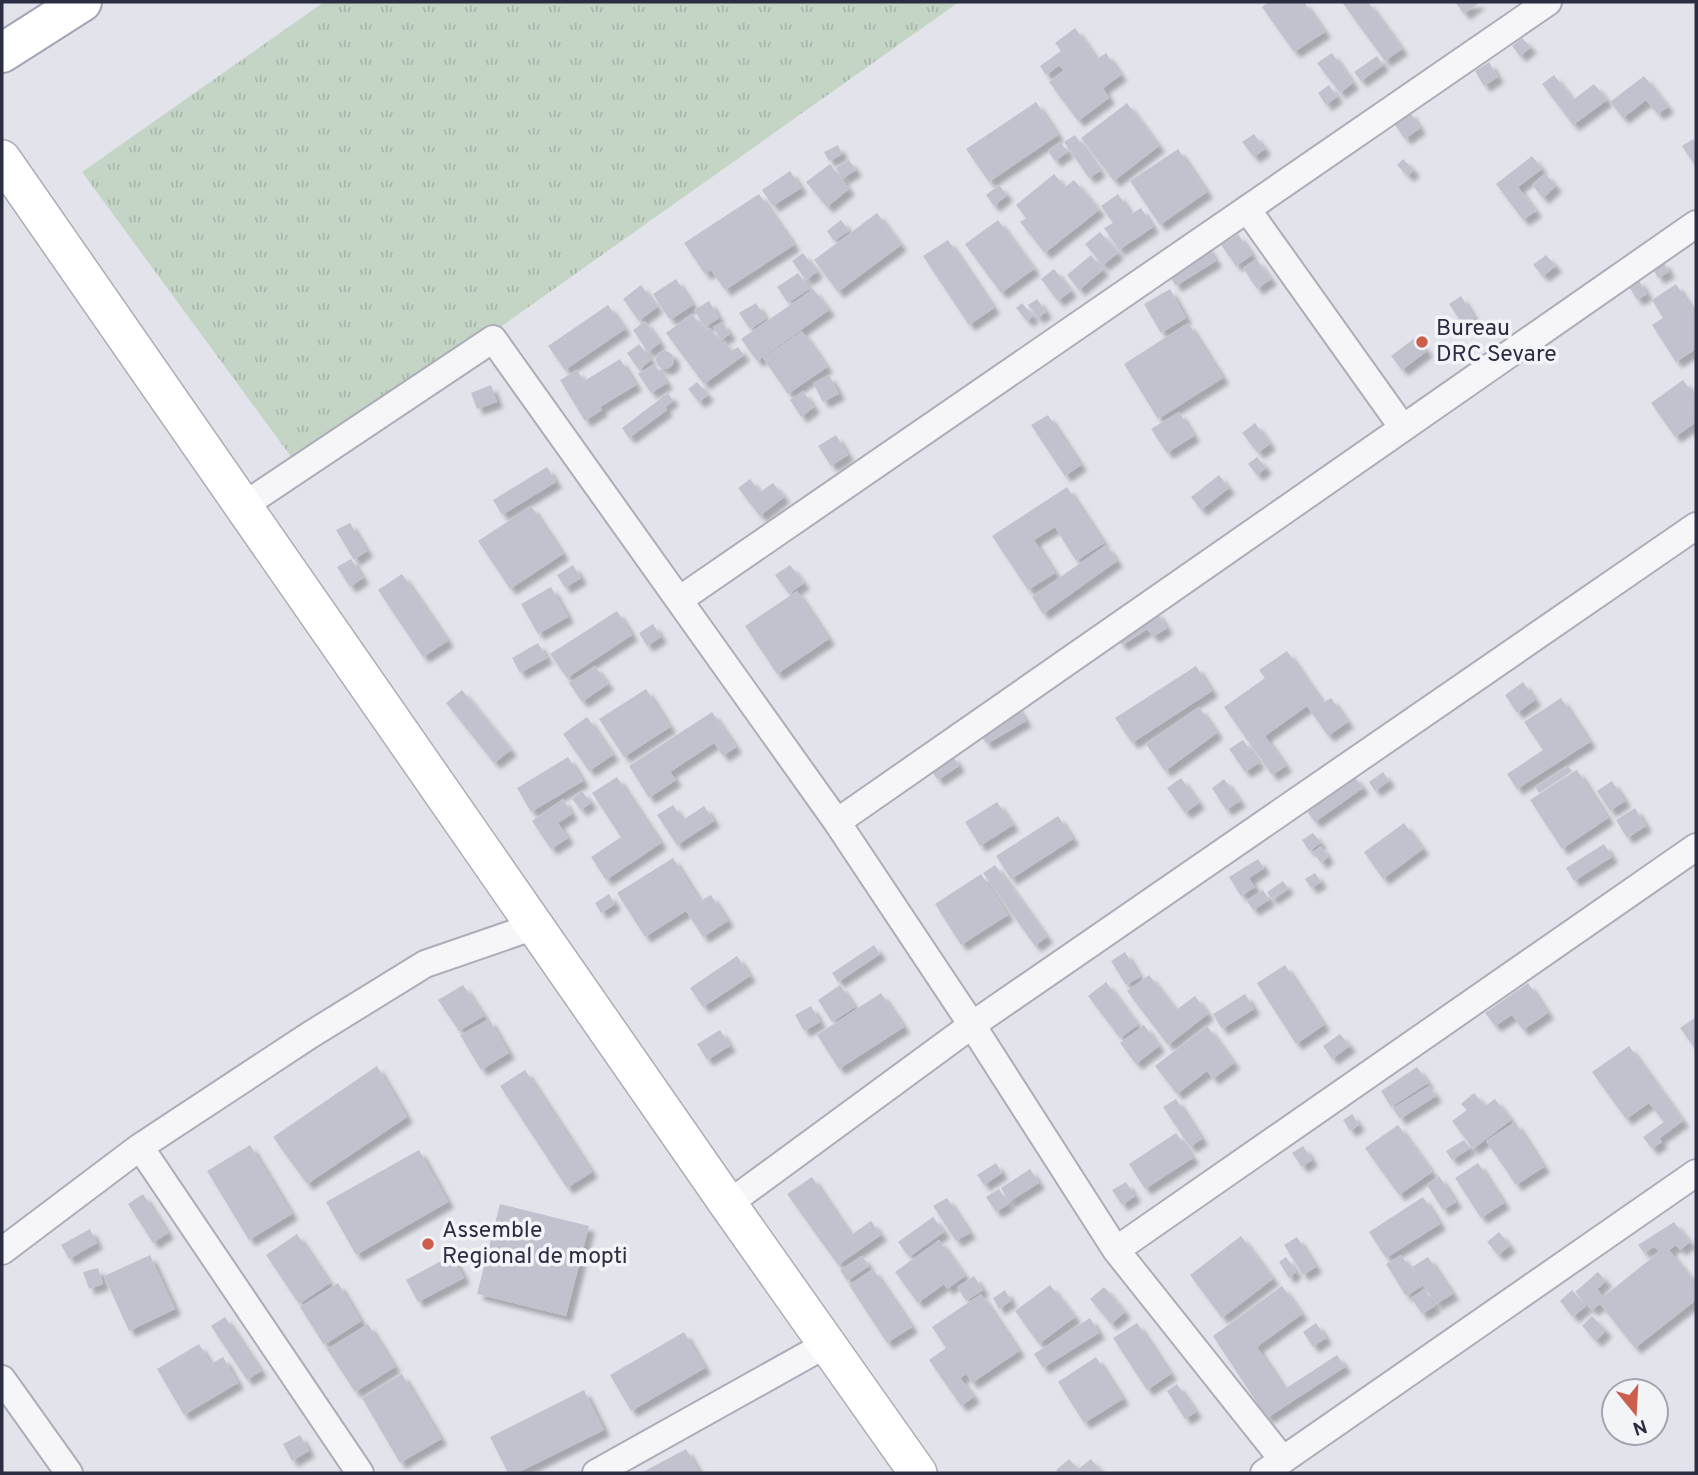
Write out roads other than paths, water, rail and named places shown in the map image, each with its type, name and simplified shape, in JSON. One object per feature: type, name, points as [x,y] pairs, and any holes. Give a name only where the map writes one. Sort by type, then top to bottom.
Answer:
[{"type":"main road","points":[[2,53],[82,2]]},
{"type":"street","points":[[680,600],[1548,2]]},
{"type":"street","points":[[2,159],[918,1473]]},
{"type":"street","points":[[1247,209],[1403,428]]},
{"type":"street","points":[[837,822],[1696,224]]},
{"type":"street","points":[[243,506],[493,339],[837,822],[972,1025],[1116,1250],[1273,1467],[1696,1173]]},
{"type":"street","points":[[728,1204],[972,1025],[1696,526]]},
{"type":"street","points":[[1116,1250],[1696,847]]},
{"type":"street","points":[[2,1251],[140,1147],[310,1035],[425,964],[535,926]]},
{"type":"street","points":[[140,1147],[360,1473]]},
{"type":"street","points":[[596,1473],[827,1344]]},
{"type":"street","points":[[2,1379],[69,1473]]},
{"type":"place","name":"Bureau DRC Sevare","points":[[1422,342]]},
{"type":"place","name":"Assemble Regional de mopti","points":[[428,1244]]}]
